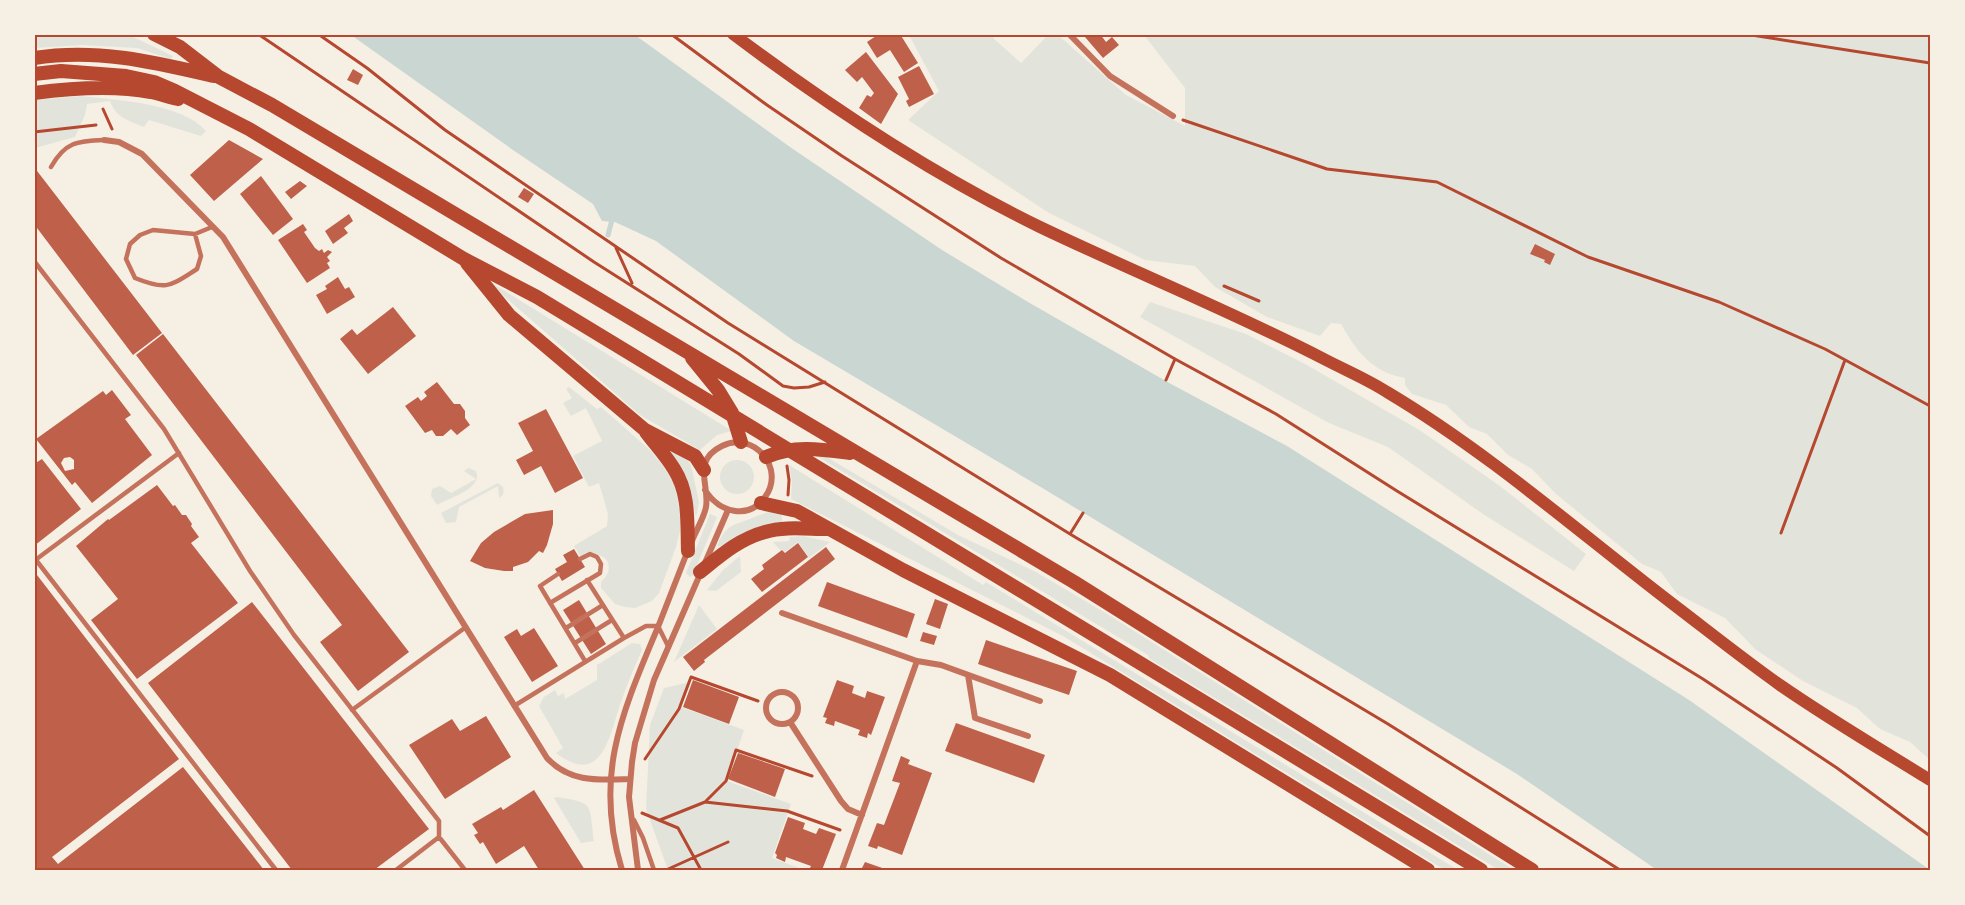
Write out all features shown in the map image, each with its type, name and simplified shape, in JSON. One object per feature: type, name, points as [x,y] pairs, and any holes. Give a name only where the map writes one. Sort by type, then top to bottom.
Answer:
[{"type":"main road","points":[[154,34],[180,47],[219,77],[272,105],[687,351],[1167,639],[1532,870]]},
{"type":"main road","points":[[733,34],[792,79],[881,138],[966,188],[1039,226],[1283,338],[1385,390],[1487,459],[1780,685],[1930,780]]},
{"type":"main road","points":[[34,58],[78,54],[136,58],[219,77]]},
{"type":"main road","points":[[34,74],[61,71],[126,76],[154,82],[249,129],[464,259],[537,297],[1480,870]]},
{"type":"main road","points":[[34,93],[116,88],[150,92],[198,103]]},
{"type":"main road","points":[[464,259],[509,315],[645,430],[694,456],[704,470]]},
{"type":"main road","points":[[687,351],[718,390],[732,413],[741,442]]},
{"type":"main road","points":[[645,430],[675,470],[683,488],[687,506],[688,551]]},
{"type":"main road","points":[[766,457],[780,451],[812,448],[858,455]]},
{"type":"main road","points":[[761,502],[797,511],[903,570],[1110,675],[1428,870]]},
{"type":"main road","points":[[700,572],[732,547],[765,531],[829,529]]},
{"type":"street","points":[[1069,34],[1110,76],[1173,116]]},
{"type":"street","points":[[104,140],[119,142],[142,154],[223,237],[547,758],[563,772],[572,776],[630,779]]},
{"type":"street","points":[[622,870],[610,814],[611,779],[617,732],[706,506],[705,490],[704,470],[713,452],[731,442],[751,444],[766,457],[771,466],[771,485],[761,502],[746,510],[728,510],[711,499],[705,490]]},
{"type":"street","points":[[638,870],[630,813],[630,779],[642,716],[654,680],[728,510]]},
{"type":"street","points":[[782,613],[917,661],[941,665],[1040,701]]},
{"type":"street","points":[[842,870],[917,661]]},
{"type":"street","points":[[968,675],[975,718],[1028,736]]},
{"type":"street","points":[[775,693],[789,693],[797,702],[797,713],[790,722],[777,724],[767,715],[766,702],[775,693]]},
{"type":"street","points":[[790,722],[841,801],[848,809],[862,815]]},
{"type":"lane","points":[[51,167],[57,155],[68,145],[104,140]]},
{"type":"lane","points":[[195,234],[201,256],[197,269],[170,286],[154,286],[135,278],[126,259],[130,244],[140,235],[153,230],[195,234],[212,227]]},
{"type":"lane","points":[[34,261],[164,429],[250,571],[294,635],[439,821],[439,837],[465,870]]},
{"type":"lane","points":[[179,453],[35,561],[276,870]]},
{"type":"lane","points":[[550,603],[600,573],[602,564],[597,557],[590,554],[580,559]]},
{"type":"lane","points":[[558,574],[540,586],[585,661]]},
{"type":"lane","points":[[587,580],[624,638]]},
{"type":"lane","points":[[566,628],[603,605]]},
{"type":"lane","points":[[575,643],[612,620]]},
{"type":"lane","points":[[514,706],[646,626],[658,626],[669,647]]},
{"type":"lane","points":[[352,710],[466,627]]},
{"type":"lane","points":[[630,813],[643,838],[654,870]]},
{"type":"lane","points":[[396,870],[439,837]]},
{"type":"path","points":[[258,34],[594,262],[739,354],[783,387],[809,387],[825,382]]},
{"type":"path","points":[[318,34],[367,68],[445,130],[616,248],[729,322],[1070,534],[1388,724],[1620,870]]},
{"type":"path","points":[[671,34],[767,105],[842,156],[1001,258],[1175,359],[1276,414],[1703,679],[1837,768],[1930,836]]},
{"type":"path","points":[[1745,34],[1930,63]]},
{"type":"path","points":[[103,109],[119,142]]},
{"type":"path","points":[[1173,116],[1327,169],[1437,182],[1588,257],[1719,302],[1845,360],[1930,406]]},
{"type":"path","points":[[34,132],[96,125]]},
{"type":"path","points":[[616,248],[632,285]]},
{"type":"path","points":[[1224,286],[1259,301]]},
{"type":"path","points":[[1166,380],[1175,359]]},
{"type":"path","points":[[1781,533],[1845,360]]},
{"type":"path","points":[[786,461],[789,480],[788,499]]},
{"type":"path","points":[[1070,534],[1083,513]]},
{"type":"path","points":[[644,760],[679,709],[691,677],[758,701]]},
{"type":"path","points":[[660,820],[705,802],[726,781],[736,750],[816,777]]},
{"type":"path","points":[[705,802],[787,811],[840,830]]},
{"type":"path","points":[[641,812],[678,828],[701,870]]},
{"type":"path","points":[[666,870],[728,842]]},
{"type":"shaded area","points":[[127,34],[173,56],[171,59],[137,48],[82,45],[35,48],[35,35]]},
{"type":"shaded area","points":[[351,35],[635,35],[790,147],[942,250],[1171,384],[1287,446],[1689,700],[1930,870],[1657,870],[1517,774],[794,341],[656,241],[615,222],[602,221],[593,204]]},
{"type":"shaded area","points":[[909,35],[996,35],[993,38],[1021,63],[1048,35],[1058,35],[1126,95],[1185,126],[1185,88],[1144,35],[1930,35],[1930,760],[1910,742],[1880,729],[1857,708],[1803,681],[1755,649],[1725,618],[1677,594],[1661,572],[1642,564],[1556,494],[1532,469],[1508,455],[1487,434],[1469,427],[1446,405],[1412,394],[1405,385],[1405,378],[1375,366],[1359,352],[1341,324],[1331,323],[1320,336],[1267,317],[1215,287],[1195,266],[1145,260],[1049,213],[908,120],[939,91]]},
{"type":"shaded area","points":[[81,96],[148,104],[181,114],[206,131],[201,136],[149,120],[144,127],[119,115],[110,101],[87,104],[85,115],[75,137],[35,148],[35,100]]},
{"type":"shaded area","points":[[490,282],[732,431],[717,435],[700,450],[640,415]]},
{"type":"shaded area","points":[[1150,302],[1246,334],[1307,365],[1421,431],[1500,486],[1586,554],[1574,571],[1483,514],[1388,447],[1329,423],[1140,317]]},
{"type":"shaded area","points":[[569,387],[597,409],[601,407],[650,450],[666,470],[675,487],[681,516],[676,547],[659,593],[652,601],[635,608],[615,604],[601,588],[601,582],[609,569],[606,559],[595,554],[581,557],[574,546],[607,526],[608,514],[599,483],[589,487],[573,456],[602,441],[586,408],[571,416],[563,403],[572,398],[566,389]]},
{"type":"shaded area","points":[[800,446],[820,453],[958,535],[1036,572],[1104,612],[1514,870],[1499,870]]},
{"type":"shaded area","points":[[671,449],[685,457],[691,465],[699,502],[696,517],[686,477],[671,453]]},
{"type":"shaded area","points":[[737,460],[749,465],[754,477],[749,489],[737,494],[725,489],[720,477],[725,465]]},
{"type":"shaded area","points":[[789,465],[983,585],[986,582],[1458,870],[1445,870],[1063,636],[791,499],[792,481]]},
{"type":"shaded area","points":[[468,468],[476,471],[477,477],[475,482],[464,492],[437,505],[431,496],[432,489],[440,486],[451,493],[476,479],[464,471]]},
{"type":"shaded area","points":[[498,483],[503,487],[501,497],[499,498],[498,486],[459,507],[456,522],[446,523],[441,513]]},
{"type":"shaded area","points":[[775,511],[782,513],[782,522],[747,531],[717,546],[724,533],[731,527]]},
{"type":"shaded area","points":[[710,514],[717,517],[693,575],[690,577],[686,573]]},
{"type":"shaded area","points":[[803,536],[830,542],[809,558],[798,542],[785,552],[773,542],[789,541],[790,537]]},
{"type":"shaded area","points":[[740,556],[741,572],[716,591],[707,590],[723,570]]},
{"type":"shaded area","points":[[699,605],[717,629],[674,662]]},
{"type":"shaded area","points":[[632,643],[640,644],[642,650],[602,753],[594,761],[584,765],[572,762],[556,753],[563,748],[539,706],[544,697],[555,690],[558,696],[564,693],[565,699],[597,680],[597,665]]},
{"type":"shaded area","points":[[690,682],[681,707],[744,730],[727,781],[791,804],[772,858],[805,870],[668,870],[646,809],[650,725],[664,688]]},
{"type":"shaded area","points":[[554,798],[578,801],[588,807],[594,841],[581,843]]},
{"type":"building","points":[[879,34],[900,34],[918,63],[904,72],[890,50],[877,58],[867,42]]},
{"type":"building","points":[[1088,34],[1100,34],[1106,42],[1112,37],[1119,45],[1103,58],[1085,37]]},
{"type":"building","points":[[866,52],[898,94],[881,124],[859,108],[867,95],[871,97],[874,93],[862,77],[857,82],[845,70]]},
{"type":"building","points":[[919,66],[934,94],[909,107],[906,101],[909,99],[898,77]]},
{"type":"building","points":[[353,69],[363,75],[358,85],[347,80]]},
{"type":"building","points":[[229,140],[263,159],[214,201],[190,175]]},
{"type":"building","points":[[34,167],[162,333],[133,355],[34,224]]},
{"type":"building","points":[[261,176],[293,219],[273,235],[240,194]]},
{"type":"building","points":[[300,181],[307,186],[291,199],[285,192]]},
{"type":"building","points":[[524,188],[534,194],[528,203],[518,197]]},
{"type":"building","points":[[349,214],[353,221],[344,228],[348,233],[333,244],[325,231]]},
{"type":"building","points":[[303,224],[307,230],[304,232],[315,248],[319,251],[322,249],[324,253],[328,250],[332,252],[327,257],[330,261],[327,263],[330,268],[307,283],[278,240]]},
{"type":"building","points":[[1535,244],[1555,254],[1550,265],[1544,262],[1545,260],[1530,254]]},
{"type":"building","points":[[338,277],[345,289],[349,287],[355,297],[327,314],[316,295],[327,289],[325,286]]},
{"type":"building","points":[[393,307],[416,336],[368,374],[340,339],[352,329],[357,335]]},
{"type":"building","points":[[163,334],[409,652],[358,691],[320,642],[342,625],[136,355]]},
{"type":"building","points":[[437,382],[454,404],[460,404],[465,411],[465,418],[470,425],[457,435],[451,429],[443,436],[436,436],[432,430],[425,433],[405,406],[418,397],[421,401],[427,396],[424,392]]},
{"type":"building","points":[[112,390],[131,415],[125,419],[152,455],[92,503],[75,482],[72,485],[36,439],[103,391],[106,395]],"holes":[[[70,457],[74,460],[74,469],[65,471],[61,463],[64,458]]]},
{"type":"building","points":[[546,409],[583,478],[555,493],[541,466],[524,475],[516,460],[533,451],[518,423]]},
{"type":"building","points":[[42,459],[81,509],[34,546],[34,464]]},
{"type":"building","points":[[157,485],[173,506],[175,505],[182,515],[186,515],[199,537],[191,543],[238,603],[137,679],[91,620],[118,599],[76,546],[108,519]]},
{"type":"building","points":[[553,510],[553,524],[543,553],[539,551],[528,562],[513,567],[513,571],[485,568],[470,561],[481,543],[494,532],[525,514]]},
{"type":"building","points":[[798,543],[808,557],[762,592],[751,579],[764,569],[762,565],[782,550],[785,553]]},
{"type":"building","points":[[826,547],[835,559],[704,660],[705,662],[694,671],[683,657]]},
{"type":"building","points":[[574,549],[585,567],[562,581],[555,569],[567,562],[563,555]]},
{"type":"building","points":[[37,575],[179,759],[52,857],[58,864],[183,767],[264,870],[34,870],[34,577]]},
{"type":"building","points":[[827,582],[915,614],[907,638],[818,606]]},
{"type":"building","points":[[935,599],[948,604],[940,629],[926,624]]},
{"type":"building","points":[[579,600],[606,644],[591,654],[563,610]]},
{"type":"building","points":[[252,602],[429,829],[374,870],[292,870],[148,683]]},
{"type":"building","points":[[534,628],[558,666],[532,682],[504,637],[517,629],[521,636]]},
{"type":"building","points":[[923,632],[937,636],[934,645],[920,641]]},
{"type":"building","points":[[986,640],[1077,671],[1069,695],[978,664]]},
{"type":"building","points":[[693,680],[739,697],[729,724],[683,707]]},
{"type":"building","points":[[837,680],[854,686],[852,693],[865,698],[867,691],[885,697],[871,735],[868,733],[867,738],[858,735],[860,730],[835,721],[834,726],[825,723],[827,718],[823,717]]},
{"type":"building","points":[[486,716],[511,757],[445,799],[409,745],[452,719],[460,731]]},
{"type":"building","points":[[956,723],[1045,755],[1034,783],[945,751]]},
{"type":"building","points":[[738,753],[785,769],[775,797],[728,779]]},
{"type":"building","points":[[901,756],[910,760],[908,764],[932,773],[902,855],[878,846],[877,849],[868,846],[877,823],[884,825],[900,783],[892,781]]},
{"type":"building","points":[[534,790],[585,870],[539,870],[524,846],[496,864],[483,842],[480,844],[474,835],[478,833],[472,824],[501,807],[503,810]]},
{"type":"building","points":[[788,817],[805,823],[803,829],[816,834],[819,828],[836,834],[822,870],[809,870],[811,866],[786,857],[785,862],[776,858],[775,853]]},
{"type":"building","points":[[865,862],[888,870],[861,870]]},
{"type":"waterway","points":[[608,235],[613,216]]}]
